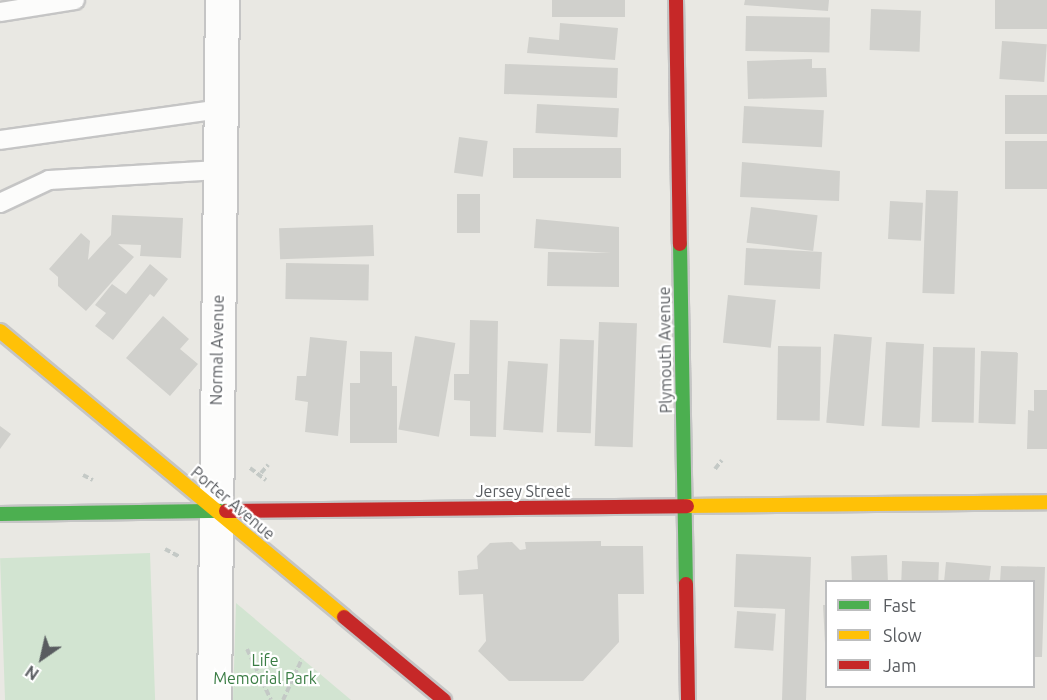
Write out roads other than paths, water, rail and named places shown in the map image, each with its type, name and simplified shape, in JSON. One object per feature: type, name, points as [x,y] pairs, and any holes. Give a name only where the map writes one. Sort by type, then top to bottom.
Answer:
[{"type":"street","name":"Normal Avenue","points":[[214,700],[222,0]]},
{"type":"street","name":"Plymouth Avenue","points":[[676,0],[688,700]]},
{"type":"street","name":"Porter Avenue","points":[[0,331],[444,700]]},
{"type":"street","name":"Jersey Street","points":[[0,514],[1047,501]]},
{"type":"lane","points":[[0,12],[75,0]]},
{"type":"lane","points":[[0,140],[220,110]]},
{"type":"lane","points":[[0,203],[49,180],[219,170]]},
{"type":"park label","name":"Life Memorial Park","points":[[265,669]]}]
